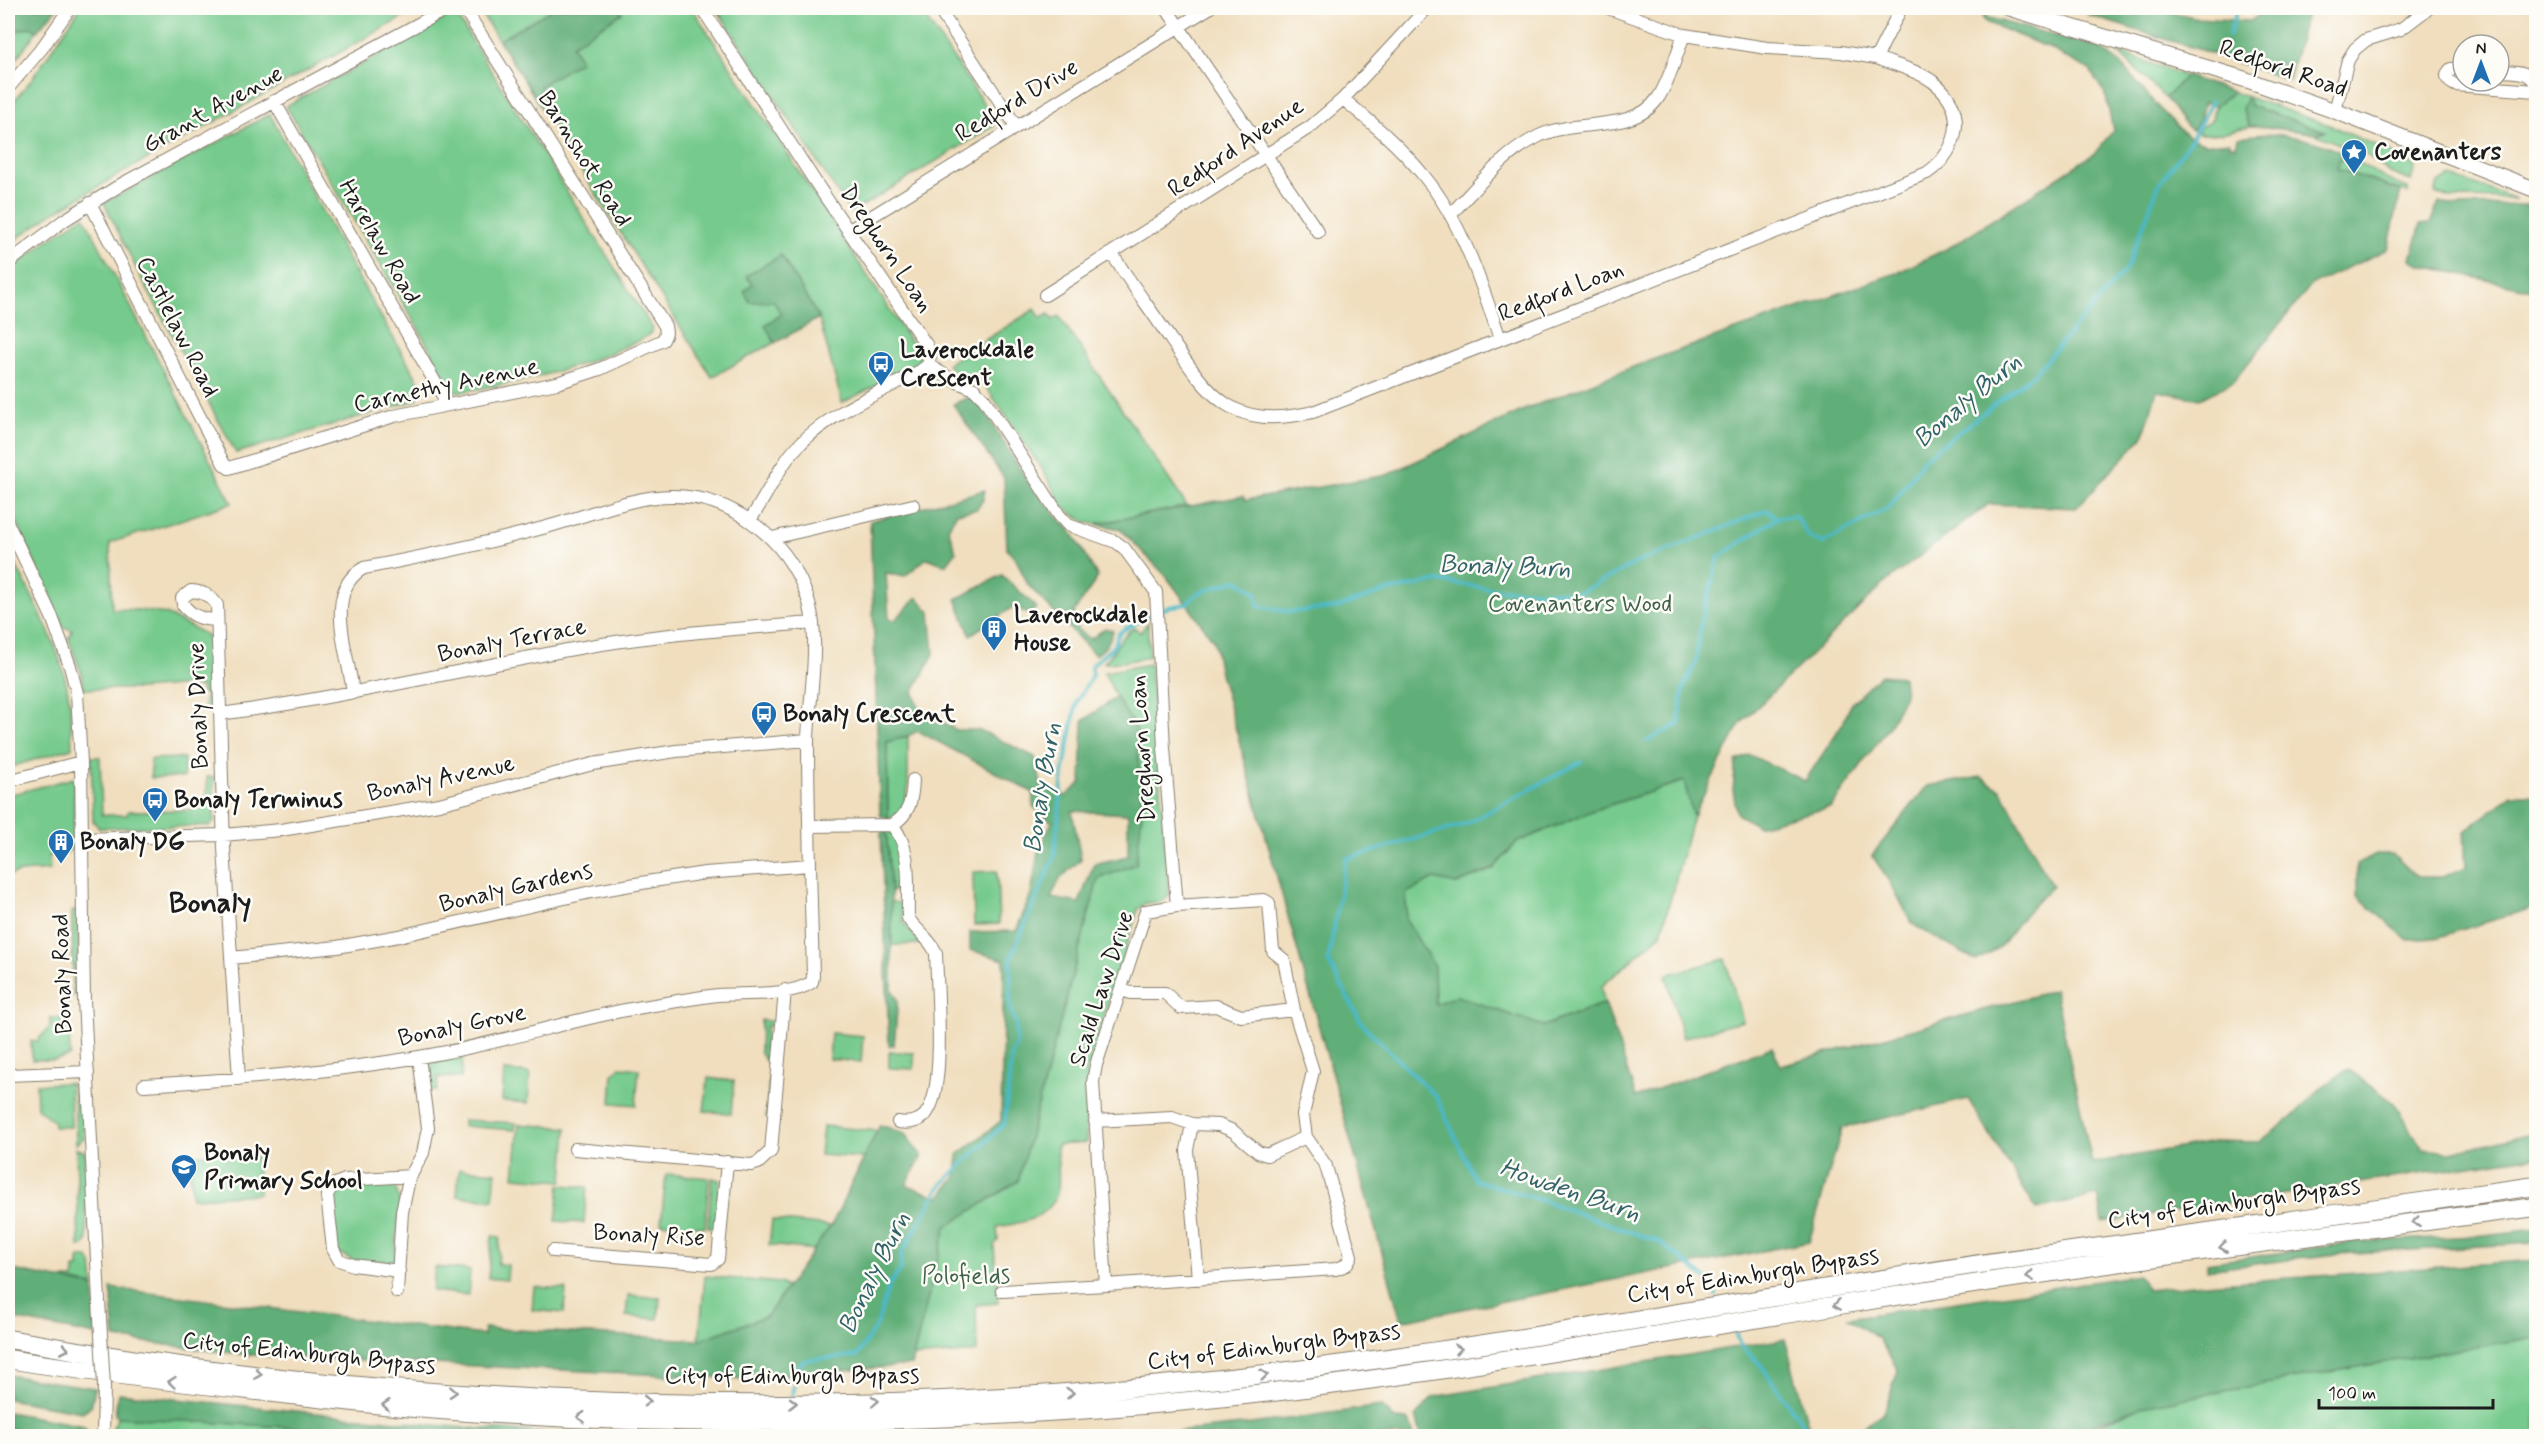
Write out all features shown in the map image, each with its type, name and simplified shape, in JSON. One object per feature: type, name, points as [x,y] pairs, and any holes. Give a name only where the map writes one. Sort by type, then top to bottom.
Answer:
[{"type":"highway","name":"City of Edinburgh Bypass","points":[[816,1412],[1083,1392],[1328,1367],[1478,1346],[1922,1273],[2536,1185]]},
{"type":"highway","name":"City of Edinburgh Bypass","points":[[8,1359],[89,1373],[433,1409],[610,1419],[767,1412],[1106,1408],[1356,1382],[1929,1291],[2257,1242],[2536,1207]]},
{"type":"highway","points":[[2454,1217],[2536,1211]]},
{"type":"highway","name":"City of Edinburgh Bypass","points":[[8,1339],[91,1354],[435,1391],[612,1400],[767,1412]]},
{"type":"main road","name":"Redford Road","points":[[2009,8],[2193,62],[2335,111],[2536,190]]},
{"type":"street","points":[[8,88],[42,48],[70,8]]},
{"type":"street","name":"Grant Avenue","points":[[8,263],[90,203],[448,8]]},
{"type":"street","name":"Barnshot Road","points":[[464,8],[665,326],[666,333]]},
{"type":"street","name":"Dreghorn Loan","points":[[702,8],[848,231],[927,346],[930,356],[928,365],[974,389],[984,399],[1059,515],[1068,525],[1106,537],[1124,548],[1156,592],[1176,906]]},
{"type":"street","points":[[938,8],[1016,126]]},
{"type":"street","points":[[1166,8],[1318,232]]},
{"type":"street","name":"Redford Drive","points":[[848,231],[1209,8]]},
{"type":"street","name":"Redford Avenue","points":[[1045,295],[1310,127],[1343,99],[1427,8]]},
{"type":"street","points":[[1608,8],[1684,35],[1767,48],[1841,52],[1876,58],[1901,8]]},
{"type":"street","points":[[2335,111],[2348,60],[2355,49],[2366,40],[2401,29],[2429,8]]},
{"type":"street","points":[[1450,214],[1501,160],[1541,135],[1581,125],[1625,121],[1644,113],[1659,97],[1684,35]]},
{"type":"street","name":"Redford Loan","points":[[1112,254],[1198,380],[1220,402],[1247,415],[1280,417],[1313,412],[1916,178],[1939,165],[1947,157],[1955,136],[1954,114],[1948,98],[1922,75],[1876,58]]},
{"type":"street","points":[[2451,69],[2447,72],[2446,77],[2451,83]]},
{"type":"street","points":[[2511,72],[2526,73],[2536,84]]},
{"type":"street","points":[[2511,89],[2536,91]]},
{"type":"street","points":[[1343,99],[1404,153],[1425,177],[1450,214],[1471,256],[1500,339]]},
{"type":"street","name":"Harelaw Road","points":[[274,101],[437,386],[445,405]]},
{"type":"street","name":"Castlelaw Road","points":[[90,203],[224,464],[229,468]]},
{"type":"street","name":"Carnethy Avenue","points":[[229,468],[361,426],[445,405],[557,384],[637,354],[663,340],[666,333]]},
{"type":"street","points":[[750,520],[782,468],[798,447],[819,428],[928,365]]},
{"type":"street","points":[[353,693],[339,604],[346,585],[357,572],[364,568],[508,538],[643,499],[675,496],[703,500],[750,520],[772,538],[793,566],[806,593],[813,623],[808,740],[813,976],[807,985],[785,990],[771,1150],[765,1158],[751,1165],[575,1149]]},
{"type":"street","points":[[772,538],[898,504],[913,505]]},
{"type":"street","name":"Bonaly Road","points":[[8,524],[11,540],[52,617],[70,666],[76,693],[81,762],[88,1072],[104,1386],[103,1437]]},
{"type":"street","name":"Bonaly Drive","points":[[217,619],[223,835],[239,1079]]},
{"type":"street","name":"Bonaly Terrace","points":[[220,714],[353,693],[625,641],[729,628],[813,623]]},
{"type":"street","name":"Bonaly Avenue","points":[[81,839],[223,835],[303,827],[439,804],[593,764],[676,751],[808,740]]},
{"type":"street","points":[[8,781],[81,762]]},
{"type":"street","points":[[809,826],[892,825],[902,819],[908,810],[913,780]]},
{"type":"street","points":[[892,825],[901,834],[906,846],[908,918],[914,927],[932,943],[936,953],[939,1043],[936,1092],[929,1110],[915,1121],[898,1122]]},
{"type":"street","name":"Bonaly Gardens","points":[[231,958],[326,948],[399,936],[591,892],[652,881],[727,871],[810,865]]},
{"type":"street","name":"Scald Law Drive","points":[[1106,1285],[1093,1082],[1096,1065],[1146,911],[1176,906],[1264,900],[1269,903],[1273,951],[1284,960],[1294,1010],[1313,1071],[1303,1115],[1306,1137]]},
{"type":"street","name":"Bonaly Grove","points":[[144,1085],[331,1070],[419,1057],[640,1007],[718,996],[785,990]]},
{"type":"street","points":[[1120,990],[1131,993],[1165,993],[1181,1008],[1216,1006],[1241,1016],[1294,1010]]},
{"type":"street","points":[[397,1292],[402,1212],[411,1176],[423,1153],[428,1128],[419,1057]]},
{"type":"street","points":[[8,1075],[88,1072]]},
{"type":"street","points":[[1002,1291],[1336,1269],[1346,1265],[1351,1256],[1326,1166],[1306,1137],[1288,1143],[1267,1155],[1258,1152],[1233,1131],[1219,1125],[1192,1124],[1173,1117],[1095,1121]]},
{"type":"street","points":[[1192,1124],[1187,1150],[1198,1279]]},
{"type":"street","name":"Bonaly Rise","points":[[553,1251],[711,1264],[717,1259],[727,1162]]},
{"type":"street","points":[[399,1271],[353,1265],[339,1260],[333,1249],[327,1195],[333,1185],[345,1180],[411,1176]]},
{"type":"green space","points":[[8,8],[57,8],[37,31],[31,27],[8,33]]},
{"type":"green space","points":[[80,8],[420,8],[113,178],[50,215],[8,245],[8,108],[32,79]]},
{"type":"green space","points":[[478,8],[692,8],[920,356],[919,364],[842,403],[819,318],[712,377]]},
{"type":"green space","points":[[554,8],[619,8],[622,13],[572,45],[581,61],[540,86],[543,92],[535,97],[499,40]]},
{"type":"green space","points":[[716,8],[919,8],[995,120],[994,126],[851,213]]},
{"type":"green space","points":[[2121,8],[2154,8],[2198,18],[2250,21],[2269,8],[2321,8],[2307,11],[2289,80],[2087,15]]},
{"type":"green space","points":[[455,13],[653,329],[637,341],[606,355],[565,369],[502,385],[459,392],[452,389],[286,106]]},
{"type":"green space","name":"Covenanters Wood","points":[[1982,16],[2098,47],[2121,64],[2157,106],[2188,137],[2206,144],[2230,142],[2229,145],[2236,146],[2238,138],[2265,134],[2304,139],[2342,153],[2337,169],[2401,191],[2388,249],[2311,285],[2233,382],[2200,399],[2157,391],[2143,437],[2076,508],[1989,504],[1887,581],[1740,724],[1693,816],[1684,781],[1594,810],[1517,842],[1493,869],[1456,884],[1434,879],[1406,893],[1406,920],[1434,966],[1435,1004],[1457,996],[1543,1026],[1605,1003],[1636,1097],[1772,1047],[1781,1066],[2055,990],[2092,1163],[2219,1141],[2259,1142],[2291,1118],[2320,1089],[2348,1069],[2393,1102],[2423,1149],[2450,1152],[2536,1132],[2536,1156],[2103,1222],[2098,1196],[2036,1209],[1968,1099],[1842,1128],[1809,1242],[1401,1321],[1219,669],[1214,641],[1166,576],[1120,529],[1095,524],[1243,496],[1246,500],[1387,475],[1526,409],[1643,363],[1899,272],[1952,246],[2094,154],[2113,131],[2106,96],[2090,70],[2049,48],[1985,22]]},
{"type":"green space","points":[[31,27],[37,31],[8,70],[8,33]]},
{"type":"green space","points":[[2118,52],[2186,76],[2165,98]]},
{"type":"green space","points":[[2186,76],[2233,92],[2215,106],[2204,103],[2200,119],[2193,131],[2186,126],[2165,98]]},
{"type":"green space","points":[[2233,92],[2332,126],[2408,160],[2415,168],[2411,181],[2390,173],[2368,156],[2317,135],[2324,131],[2251,106],[2242,108],[2250,126],[2217,134],[2197,133],[2212,119],[2215,106]]},
{"type":"green space","points":[[2247,97],[2251,106],[2325,131],[2310,133],[2250,126],[2242,108]]},
{"type":"green space","points":[[270,114],[351,265],[419,382],[422,393],[416,400],[236,453],[139,274],[104,203]]},
{"type":"green space","points":[[2342,153],[2390,181],[2408,188],[2408,193],[2337,169]]},
{"type":"green space","points":[[2450,177],[2516,199],[2451,198],[2435,193],[2438,184]]},
{"type":"green space","points":[[2439,202],[2455,206],[2529,205],[2536,208],[2536,291],[2420,265],[2411,259],[2421,224],[2430,223]]},
{"type":"green space","points":[[84,216],[232,503],[110,543],[112,609],[166,614],[205,634],[212,642],[213,707],[204,707],[206,693],[202,693],[201,687],[189,687],[188,685],[142,689],[84,689],[82,675],[68,637],[72,630],[63,627],[8,502],[8,272],[47,241]]},
{"type":"green space","points":[[781,255],[819,318],[775,343],[765,325],[781,315],[774,301],[750,302],[744,292],[752,284],[746,276]]},
{"type":"green space","points":[[1035,309],[1041,318],[1049,314],[1053,320],[1059,316],[1187,506],[1095,524],[1085,522],[1064,508],[1042,469],[984,384],[956,373],[947,364]]},
{"type":"green space","points":[[972,396],[984,410],[1029,484],[1073,534],[1098,577],[1074,612],[1078,630],[1091,639],[1105,628],[1113,631],[1107,645],[1095,655],[1028,585],[1016,559],[1007,550],[1004,478],[953,404]]},
{"type":"green space","points":[[985,490],[983,500],[977,509],[957,513],[948,528],[956,552],[946,565],[927,558],[905,576],[886,573],[889,619],[895,620],[917,597],[930,612],[934,654],[913,692],[919,707],[956,730],[980,730],[1035,757],[1042,788],[1066,796],[1081,783],[1083,721],[1116,697],[1136,729],[1142,815],[1136,864],[1098,879],[1018,1181],[946,1227],[911,1365],[748,1379],[265,1356],[115,1338],[111,1288],[483,1335],[484,1328],[699,1340],[767,1316],[833,1222],[880,1125],[904,1133],[922,1156],[906,1185],[939,1197],[956,1177],[958,1155],[1001,1121],[1004,960],[970,950],[970,932],[1016,931],[1031,894],[1039,847],[1052,822],[1034,807],[1032,792],[918,731],[887,742],[888,820],[880,815],[870,521]],"holes":[[[1072,811],[1128,814],[1128,856],[1094,864],[1079,903],[1051,898],[1060,879],[1081,859]]]},
{"type":"green space","points":[[8,552],[45,623],[60,660],[70,704],[72,748],[8,768]]},
{"type":"green space","points":[[1002,575],[1037,608],[1028,614],[1013,607],[970,635],[956,599]]},
{"type":"green space","points":[[1148,622],[1149,657],[1104,663],[1125,635],[1135,627],[1140,633]]},
{"type":"green space","name":"Polofields","points":[[1150,664],[1169,895],[1161,902],[1146,903],[1138,909],[1087,1072],[1086,1143],[1057,1145],[1058,1189],[1050,1207],[1035,1218],[997,1227],[998,1240],[994,1245],[998,1303],[976,1305],[977,1352],[913,1357],[946,1226],[1018,1181],[1098,879],[1136,864],[1136,729],[1104,672]]},
{"type":"green space","points":[[1880,675],[1903,677],[1905,695],[1888,728],[1831,807],[1758,826],[1737,814],[1733,790],[1736,761],[1750,755],[1805,781],[1843,723],[1851,704]]},
{"type":"green space","points":[[908,736],[908,788],[903,810],[888,820],[887,742]]},
{"type":"green space","points":[[91,757],[100,757],[102,815],[127,815],[128,811],[194,810],[194,806],[207,805],[207,777],[214,777],[214,822],[209,826],[99,828],[93,821]]},
{"type":"green space","points":[[184,758],[184,777],[151,778],[150,759]]},
{"type":"green space","points":[[1981,777],[2001,790],[2052,886],[2025,914],[1999,948],[1976,961],[1912,924],[1895,891],[1872,855],[1927,786]]},
{"type":"green space","points":[[74,778],[74,847],[65,854],[49,856],[50,870],[20,872],[8,876],[8,795]]},
{"type":"green space","points":[[1684,781],[1693,816],[1661,934],[1601,987],[1605,1003],[1543,1026],[1457,996],[1435,1004],[1434,966],[1406,920],[1406,893],[1434,879],[1457,884],[1493,869],[1517,842],[1594,810]]},
{"type":"green space","points":[[2511,795],[2531,795],[2536,799],[2536,907],[2435,938],[2408,940],[2357,897],[2357,864],[2376,854],[2393,854],[2417,877],[2442,877],[2466,867],[2464,832]]},
{"type":"green space","points":[[886,829],[892,833],[899,847],[902,891],[891,891]]},
{"type":"green space","points":[[886,829],[891,891],[892,990],[898,1000],[894,1045],[889,1046],[881,833]]},
{"type":"green space","points":[[997,871],[999,924],[974,925],[973,872]]},
{"type":"green space","points":[[891,902],[902,903],[903,922],[921,944],[892,945]]},
{"type":"green space","points":[[78,909],[79,992],[73,996],[72,912]]},
{"type":"green space","points":[[1725,959],[1743,1021],[1683,1038],[1666,975]]},
{"type":"green space","points":[[68,1003],[70,1056],[55,1060],[32,1060],[31,1041],[37,1041],[50,1027],[50,1018],[68,1018]]},
{"type":"green space","points":[[761,1020],[776,1022],[775,1026],[766,1026],[765,1054],[773,1055],[768,1117],[766,1117],[770,1067],[760,1053]]},
{"type":"green space","points":[[831,1033],[863,1036],[861,1062],[829,1059]]},
{"type":"green space","points":[[889,1052],[914,1053],[914,1069],[889,1068]]},
{"type":"green space","points":[[461,1054],[463,1057],[461,1078],[438,1077],[437,1091],[428,1089],[427,1077],[429,1077],[432,1061]]},
{"type":"green space","points":[[620,1067],[639,1069],[636,1105],[611,1103],[613,1074]]},
{"type":"green space","points":[[504,1071],[530,1073],[528,1103],[502,1101]]},
{"type":"green space","points":[[708,1078],[734,1081],[731,1114],[704,1111]]},
{"type":"green space","points":[[70,1083],[71,1127],[54,1127],[54,1122],[37,1108],[36,1084]]},
{"type":"green space","points":[[74,1084],[79,1084],[82,1089],[84,1138],[76,1144]]},
{"type":"green space","points":[[463,1120],[516,1123],[515,1130],[463,1126]]},
{"type":"green space","points":[[519,1124],[567,1128],[563,1181],[514,1177]]},
{"type":"green space","points":[[823,1126],[877,1131],[864,1158],[820,1155]]},
{"type":"green space","points":[[76,1148],[85,1152],[87,1241],[82,1247],[79,1247]]},
{"type":"green space","points":[[256,1151],[259,1194],[192,1198],[189,1155]]},
{"type":"green space","points":[[459,1169],[496,1172],[493,1200],[457,1196]]},
{"type":"green space","points":[[666,1174],[709,1178],[705,1227],[661,1223]]},
{"type":"green space","points":[[712,1178],[720,1180],[716,1228],[708,1227]]},
{"type":"green space","points":[[387,1185],[396,1188],[400,1204],[395,1261],[354,1261],[337,1252],[331,1194],[338,1187]]},
{"type":"green space","points":[[560,1185],[587,1187],[584,1223],[556,1221]]},
{"type":"green space","points":[[772,1220],[830,1226],[815,1250],[769,1245]]},
{"type":"green space","points":[[2536,1229],[2536,1243],[2337,1254],[2207,1270],[2207,1263],[2357,1242],[2475,1236]]},
{"type":"green space","points":[[492,1236],[500,1237],[498,1264],[508,1265],[507,1280],[488,1278]]},
{"type":"green space","points":[[79,1258],[88,1258],[92,1263],[94,1286],[53,1279],[74,1279],[74,1268],[79,1268]]},
{"type":"green space","points":[[2536,1260],[2536,1337],[2142,1406],[2062,1436],[1866,1436],[1857,1430],[1884,1413],[1898,1370],[1879,1339],[1848,1318],[2138,1275],[2149,1290]]},
{"type":"green space","points":[[435,1267],[470,1270],[468,1295],[432,1291]]},
{"type":"green space","points":[[8,1269],[94,1286],[96,1335],[8,1318]]},
{"type":"green space","points":[[705,1276],[780,1283],[788,1288],[767,1316],[699,1340]]},
{"type":"green space","points":[[534,1287],[566,1289],[564,1313],[532,1310]]},
{"type":"green space","points":[[628,1295],[660,1298],[658,1319],[626,1316]]},
{"type":"green space","points":[[2536,1337],[2536,1436],[2064,1436],[2101,1424],[2142,1406]]},
{"type":"green space","points":[[1785,1339],[1811,1436],[1721,1436],[1702,1427],[1672,1436],[1421,1436],[1416,1416],[1433,1397]]},
{"type":"green space","points":[[8,1375],[95,1388],[91,1407],[82,1412],[8,1399]]},
{"type":"green space","points":[[118,1393],[465,1428],[613,1436],[441,1436],[118,1417],[115,1415]]},
{"type":"green space","points":[[1381,1406],[1395,1419],[1409,1420],[1414,1436],[1139,1436],[1251,1424]]},
{"type":"green space","points":[[8,1412],[84,1426],[91,1436],[44,1436],[8,1428]]},
{"type":"green space","points":[[118,1417],[441,1436],[109,1436]]},
{"type":"waterway","points":[[2229,35],[2237,11],[2241,8]]},
{"type":"waterway","name":"Bonaly Burn","points":[[792,1397],[796,1368],[805,1360],[857,1356],[877,1325],[889,1285],[901,1269],[901,1255],[941,1185],[1004,1124],[1012,1054],[1016,1046],[1016,1024],[1010,1008],[1011,957],[1054,858],[1063,774],[1077,701],[1092,676],[1092,665],[1114,646],[1119,633],[1136,622],[1169,607],[1187,604],[1198,593],[1237,580],[1256,592],[1258,606],[1290,612],[1336,608],[1383,592],[1438,581],[1493,589],[1579,593],[1636,563],[1767,510],[1777,518],[1796,516],[1809,537],[1823,543],[1890,507],[1925,458],[2033,375],[2127,268],[2159,184],[2191,140],[2211,101]]},
{"type":"waterway","name":"Howden Burn","points":[[1647,741],[1679,724],[1683,688],[1696,663],[1701,622],[1719,557],[1777,518]]},
{"type":"waterway","name":"Howden Burn","points":[[1581,762],[1466,824],[1346,859],[1328,961],[1362,1024],[1437,1098],[1475,1180],[1541,1200],[1659,1242],[1708,1280],[1716,1295]]},
{"type":"waterway","name":"Howden Burn","points":[[1735,1333],[1741,1346],[1760,1364],[1811,1436]]},
{"type":"waterway","name":"Bonaly Burn","points":[[790,1436],[791,1425]]},
{"type":"place","name":"Covenanters","points":[[2354,175]]},
{"type":"place","name":"Laverockdale Crescent","points":[[881,387]]},
{"type":"place","name":"Laverockdale House","points":[[994,652]]},
{"type":"place","name":"Bonaly Crescent","points":[[764,737]]},
{"type":"place","name":"Bonaly Terminus","points":[[155,823]]},
{"type":"place","name":"Bonaly DG","points":[[61,865]]},
{"type":"place","name":"Bonaly Primary School","points":[[184,1190]]},
{"type":"district","name":"Bonaly","points":[[210,903]]}]
